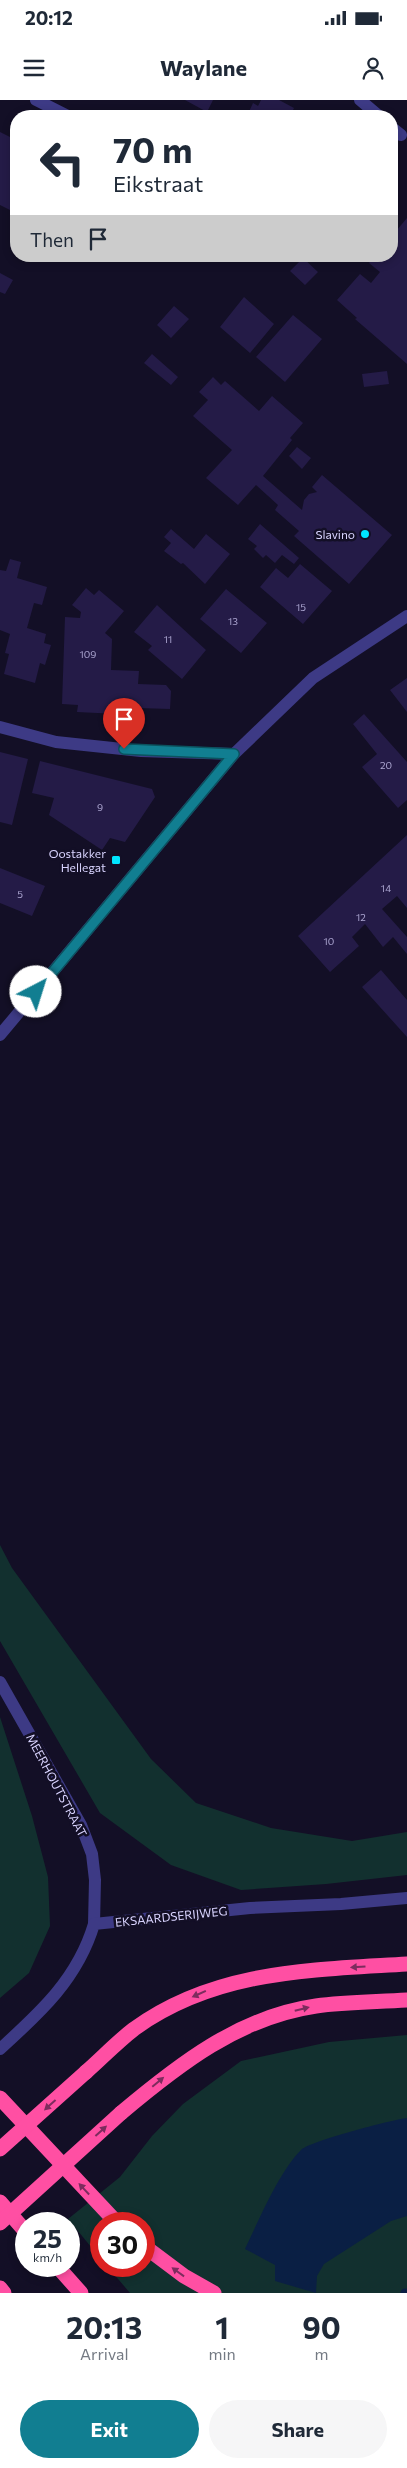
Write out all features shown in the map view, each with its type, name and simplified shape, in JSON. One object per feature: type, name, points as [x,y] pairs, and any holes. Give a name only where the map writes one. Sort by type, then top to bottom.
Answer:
[{"type":"highway","points":[[0,2149],[134,2030],[172,2006],[210,1989],[264,1975],[407,1964]]},
{"type":"highway","points":[[0,2223],[121,2113],[193,2055],[238,2030],[278,2015],[315,2006],[407,2000]]},
{"type":"highway","points":[[0,2098],[107,2212]]},
{"type":"highway","points":[[0,2202],[15,2219]]},
{"type":"highway","points":[[155,2254],[184,2276],[214,2293]]},
{"type":"highway","points":[[67,2277],[81,2293]]},
{"type":"highway","points":[[0,2288],[4,2293]]},
{"type":"street","points":[[36,100],[56,110]]},
{"type":"street","points":[[360,100],[372,110]]},
{"type":"street","points":[[0,1035],[234,754],[313,678],[407,616]]},
{"type":"street","points":[[0,727],[56,742],[142,750],[234,754]]},
{"type":"street","name":"MEERHOUTSTRAAT","points":[[0,1682],[81,1825],[92,1854],[96,1880],[94,1924]]},
{"type":"street","name":"EKSAARDSERIJWEG","points":[[94,1924],[250,1908],[341,1904],[407,1898]]},
{"type":"street","points":[[0,2049],[36,2017],[57,1994],[75,1969],[87,1947],[94,1924]]},
{"type":"green space","points":[[0,1545],[12,1568],[151,1759],[196,1803],[271,1828],[352,1841],[407,1832],[407,1875],[326,1884],[241,1890],[171,1865],[100,1813],[0,1641]]},
{"type":"green space","points":[[0,1717],[32,1816],[48,1877],[50,1926],[29,1973],[0,1998]]},
{"type":"green space","points":[[407,2035],[407,2293],[130,2293],[116,2277],[155,2277],[155,2212],[90,2212],[90,2246],[80,2234],[80,2212],[77,2212],[120,2177],[152,2136],[183,2104],[241,2061],[329,2042]]},
{"type":"water","points":[[407,2118],[407,2216],[391,2221],[324,2264],[317,2276],[316,2293],[275,2281],[275,2265],[245,2249],[270,2197],[293,2159],[301,2150],[319,2141]]},
{"type":"building","points":[[185,100],[213,100],[208,110],[203,110]]},
{"type":"building","points":[[261,100],[279,100],[294,108],[293,110],[250,110],[253,103],[258,106]]},
{"type":"building","points":[[0,132],[10,137],[10,210],[0,205]]},
{"type":"building","points":[[407,218],[407,364],[355,319],[357,318],[337,300],[360,274],[371,283],[380,272],[370,262],[398,262],[398,229]]},
{"type":"building","points":[[299,262],[307,262],[318,272],[305,285],[290,271]]},
{"type":"building","points":[[0,273],[13,280],[5,294],[0,292]]},
{"type":"building","points":[[244,297],[274,324],[250,353],[220,327]]},
{"type":"building","points":[[174,306],[189,319],[171,338],[157,325]]},
{"type":"building","points":[[293,315],[322,339],[285,382],[256,357]]},
{"type":"building","points":[[152,354],[178,377],[171,385],[144,363]]},
{"type":"building","points":[[387,371],[389,384],[364,387],[362,374]]},
{"type":"building","points":[[213,377],[221,385],[225,381],[259,411],[272,396],[303,423],[263,476],[302,510],[304,500],[309,494],[317,492],[312,487],[322,475],[392,535],[349,584],[294,536],[299,531],[275,510],[278,505],[256,485],[238,505],[206,478],[232,450],[193,416],[208,400],[199,392]]},
{"type":"building","points":[[297,447],[311,458],[302,469],[289,456]]},
{"type":"building","points":[[260,524],[299,558],[294,564],[282,555],[275,563],[266,555],[263,558],[254,549],[257,546],[248,539]]},
{"type":"building","points":[[171,529],[194,549],[206,534],[230,554],[205,584],[183,563],[181,564],[164,551],[171,543],[164,537]]},
{"type":"building","points":[[10,559],[21,562],[17,578],[47,587],[42,605],[34,603],[27,628],[46,634],[44,643],[51,645],[45,665],[40,663],[35,683],[4,674],[9,654],[5,653],[10,634],[0,630],[0,570],[6,571]]},
{"type":"building","points":[[300,564],[332,591],[303,624],[260,587],[276,568],[288,578]]},
{"type":"building","points":[[86,588],[94,595],[99,590],[124,611],[105,633],[112,639],[111,670],[139,671],[138,684],[166,685],[171,691],[170,709],[138,708],[138,715],[77,712],[78,705],[62,704],[65,617],[80,618],[81,612],[72,605]]},
{"type":"building","points":[[226,589],[267,623],[241,653],[200,619]]},
{"type":"building","points":[[157,605],[206,650],[182,679],[148,650],[152,646],[134,632]]},
{"type":"building","points":[[407,678],[407,712],[390,690]]},
{"type":"building","points":[[364,714],[407,762],[407,800],[398,808],[362,767],[377,754],[353,724]]},
{"type":"building","points":[[0,752],[28,759],[12,825],[0,822]]},
{"type":"building","points":[[40,761],[152,789],[155,797],[125,842],[110,838],[102,850],[49,815],[54,798],[32,793]]},
{"type":"building","points":[[407,835],[407,908],[397,896],[382,909],[407,937],[407,954],[393,937],[383,947],[365,924],[352,937],[359,946],[330,972],[298,936]]},
{"type":"building","points":[[0,868],[45,886],[32,916],[0,903]]},
{"type":"building","points":[[381,970],[407,1000],[407,1037],[362,987]]},
{"type":"place","name":"Slavino","points":[[365,534]]},
{"type":"place","name":"Oostakker Hellegat","points":[[116,860]]},
{"type":"route","points":[[36,992],[234,754],[124,749]]}]
